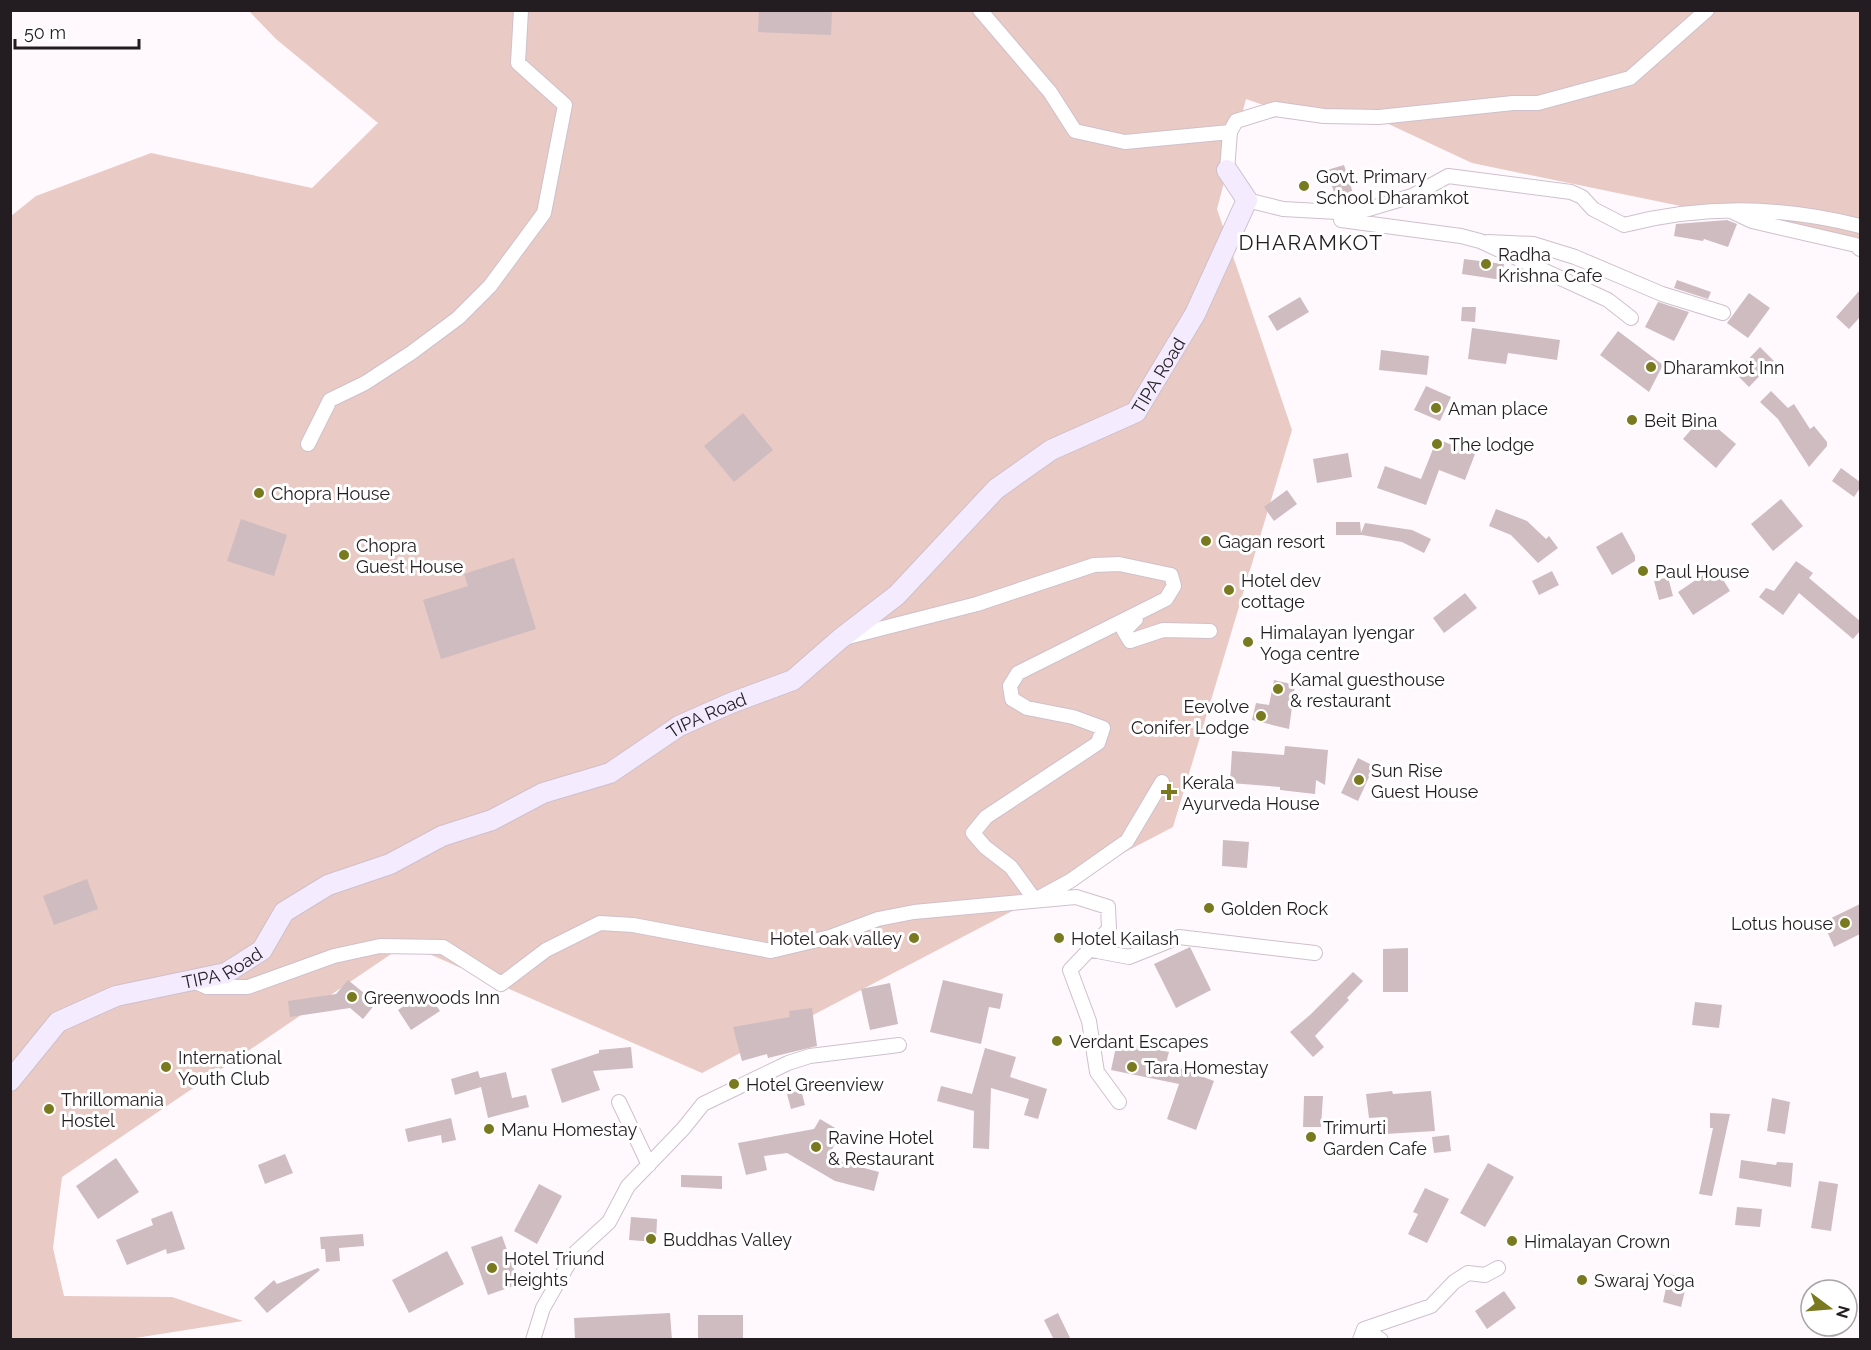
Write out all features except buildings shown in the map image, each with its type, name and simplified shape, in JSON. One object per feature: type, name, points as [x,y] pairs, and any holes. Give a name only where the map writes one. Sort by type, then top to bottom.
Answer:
[{"type":"street","points":[[308,444],[330,400],[365,384],[458,318],[490,286],[544,213],[565,105],[518,63],[521,10]]},
{"type":"street","points":[[980,10],[1050,92],[1075,131],[1125,142],[1230,132]]},
{"type":"street","points":[[1707,10],[1630,78],[1538,102],[1379,117],[1324,116],[1275,109],[1236,121],[1230,132],[1227,170],[1247,200],[1283,210],[1480,241],[1533,244],[1575,257],[1662,294],[1723,313]]},
{"type":"street","points":[[1283,210],[1355,213],[1412,196],[1448,176],[1571,192],[1582,197],[1593,209],[1624,225],[1666,214],[1729,209],[1757,210],[1860,226]]},
{"type":"street","name":"TIPA Road","points":[[10,1081],[58,1022],[116,996],[226,973],[262,950],[284,912],[328,885],[390,864],[442,836],[492,820],[543,793],[610,773],[679,726],[731,703],[794,680],[840,639],[897,595],[996,489],[1050,450],[1136,412],[1196,314],[1247,200]]},
{"type":"street","points":[[1729,209],[1752,221],[1856,245],[1860,249]]},
{"type":"street","points":[[1480,241],[1608,300],[1631,318]]},
{"type":"street","points":[[840,639],[976,604],[1094,565],[1119,564],[1172,576],[1174,586],[1166,599],[1145,612],[1035,662],[1018,672],[1010,686],[1012,699],[1027,708],[1073,717],[1103,728],[1098,743],[986,817],[973,833],[985,847],[1011,867],[1035,900]]},
{"type":"street","points":[[1145,612],[1124,631],[1130,641],[1163,630],[1210,631]]},
{"type":"street","points":[[1035,900],[1070,881],[1127,841],[1162,782]]},
{"type":"street","points":[[191,980],[207,987],[248,987],[334,956],[380,946],[443,947],[501,984],[546,950],[600,923],[633,925],[771,951],[830,937],[878,919],[914,912],[1076,897],[1108,907],[1109,929],[1092,950],[1070,970],[1089,1020],[1097,1072],[1119,1102]]},
{"type":"street","points":[[1092,950],[1129,957],[1179,937],[1315,953]]},
{"type":"street","points":[[533,1340],[543,1308],[574,1254],[609,1222],[628,1186],[703,1104],[788,1063],[810,1056],[899,1045]]},
{"type":"street","points":[[619,1102],[649,1165]]},
{"type":"street","points":[[1362,1334],[1431,1306],[1454,1282],[1468,1273],[1485,1275],[1498,1268]]},
{"type":"street","points":[[1362,1334],[1381,1340]]},
{"type":"shaded area","points":[[249,11],[1860,11],[1860,243],[1472,163],[1382,121],[1275,109],[1246,99],[1217,209],[1292,430],[1173,827],[702,1073],[406,944],[62,1177],[53,1248],[64,1296],[172,1297],[243,1321],[129,1339],[11,1340],[11,216],[36,196],[151,153],[312,188],[378,123],[276,39]]},
{"type":"place","name":"Govt. Primary School Dharamkot","points":[[1304,186]]},
{"type":"place","name":"Radha Krishna Cafe","points":[[1486,264]]},
{"type":"place","name":"Dharamkot Inn","points":[[1651,367]]},
{"type":"place","name":"Aman place","points":[[1436,408]]},
{"type":"place","name":"Beit Bina","points":[[1632,420]]},
{"type":"place","name":"The lodge","points":[[1437,444]]},
{"type":"place","name":"Chopra House","points":[[259,493]]},
{"type":"place","name":"Gagan resort","points":[[1206,541]]},
{"type":"place","name":"Chopra Guest House","points":[[344,555]]},
{"type":"place","name":"Paul House","points":[[1643,571]]},
{"type":"place","name":"Hotel dev cottage","points":[[1229,590]]},
{"type":"place","name":"Himalayan Iyengar Yoga centre","points":[[1248,642]]},
{"type":"place","name":"Kamal guesthouse & restaurant","points":[[1278,689]]},
{"type":"place","name":"Eevolve Conifer Lodge","points":[[1261,716]]},
{"type":"place","name":"Sun Rise Guest House","points":[[1359,780]]},
{"type":"place","name":"Kerala Ayurveda House","points":[[1169,792]]},
{"type":"place","name":"Golden Rock","points":[[1209,908]]},
{"type":"place","name":"Lotus house","points":[[1845,923]]},
{"type":"place","name":"Hotel oak valley","points":[[914,938]]},
{"type":"place","name":"Hotel Kailash","points":[[1059,938]]},
{"type":"place","name":"Greenwoods Inn","points":[[352,997]]},
{"type":"place","name":"Verdant Escapes","points":[[1057,1041]]},
{"type":"place","name":"International Youth Club","points":[[166,1067]]},
{"type":"place","name":"Tara Homestay","points":[[1132,1067]]},
{"type":"place","name":"Hotel Greenview","points":[[734,1084]]},
{"type":"place","name":"Thrillomania Hostel","points":[[49,1109]]},
{"type":"place","name":"Manu Homestay","points":[[489,1129]]},
{"type":"place","name":"Trimurti Garden Cafe","points":[[1311,1137]]},
{"type":"place","name":"Ravine Hotel & Restaurant","points":[[816,1147]]},
{"type":"place","name":"Buddhas Valley","points":[[651,1239]]},
{"type":"place","name":"Himalayan Crown","points":[[1512,1241]]},
{"type":"place","name":"Hotel Triund Heights","points":[[492,1268]]},
{"type":"place","name":"Swaraj Yoga","points":[[1582,1280]]},
{"type":"district","name":"DHARAMKOT","points":[[1311,242]]}]
